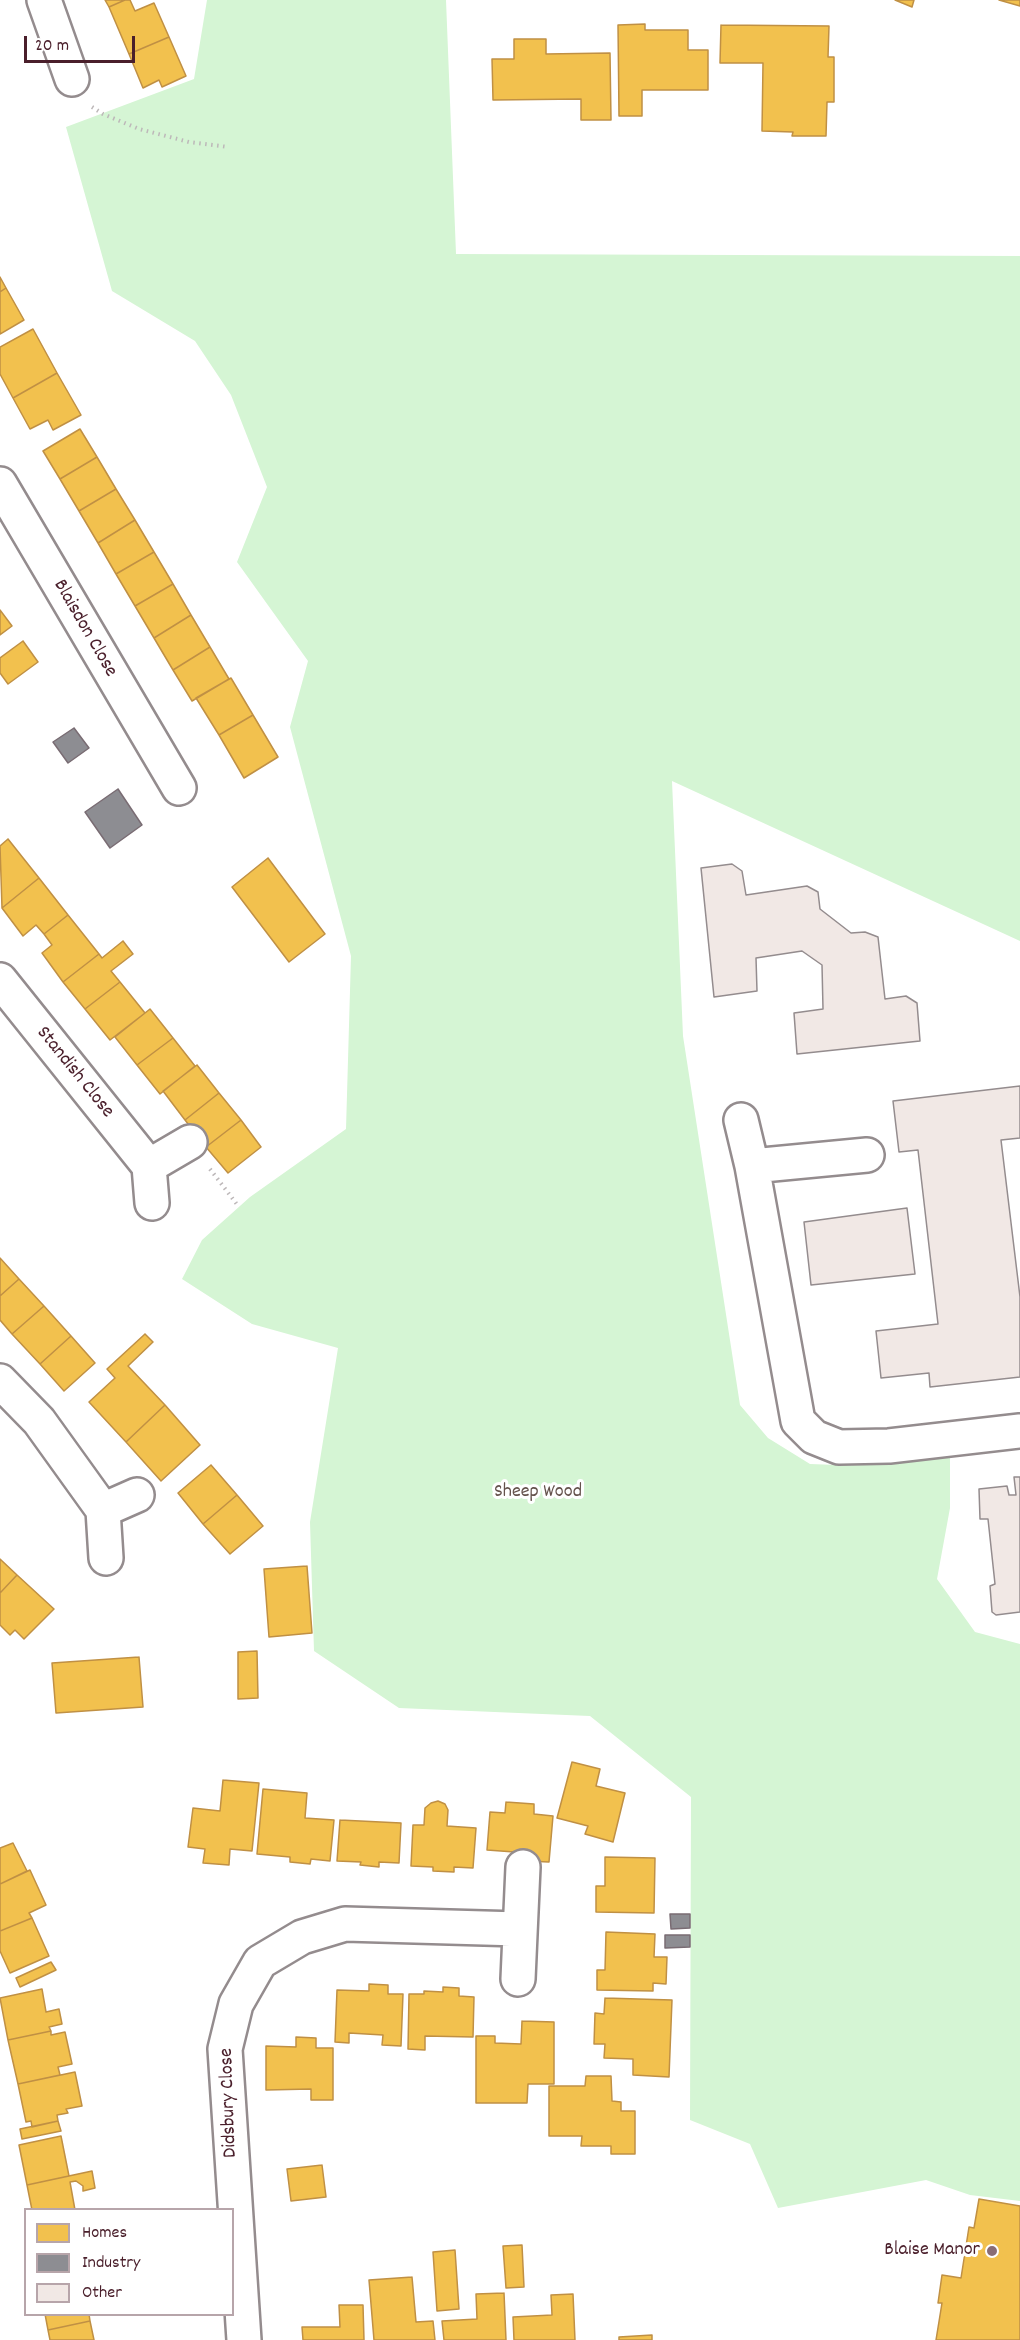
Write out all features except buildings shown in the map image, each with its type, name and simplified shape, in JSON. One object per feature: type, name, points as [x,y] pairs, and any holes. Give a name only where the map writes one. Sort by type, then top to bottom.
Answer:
[{"type":"street","points":[[44,0],[72,79]]},
{"type":"street","name":"Blaisdon Close","points":[[0,484],[179,775]]},
{"type":"street","name":"Standish Close","points":[[0,980],[149,1166]]},
{"type":"street","points":[[741,1120],[752,1166],[798,1422],[814,1437],[839,1447],[889,1446],[1020,1431]]},
{"type":"street","points":[[152,1203],[149,1166],[190,1142]]},
{"type":"street","points":[[752,1166],[867,1155]]},
{"type":"street","points":[[0,1381],[39,1421],[103,1510],[106,1558]]},
{"type":"street","points":[[103,1510],[137,1495]]},
{"type":"street","points":[[518,1979],[523,1867]]},
{"type":"street","name":"Didsbury Close","points":[[244,2340],[225,2049],[236,2004],[260,1962],[302,1937],[345,1924],[519,1929]]},
{"type":"path","points":[[72,79],[85,102],[104,114],[149,131],[189,142],[228,147]]},
{"type":"path","points":[[190,1142],[239,1207]]},
{"type":"green space","name":"Sheep Wood","points":[[207,0],[446,0],[456,254],[1020,256],[1020,941],[672,781],[683,1036],[740,1405],[768,1438],[810,1464],[837,1465],[950,1449],[950,1508],[937,1579],[975,1632],[1020,1644],[1020,2201],[970,2195],[926,2180],[778,2208],[750,2144],[690,2120],[691,1797],[590,1716],[399,1708],[314,1651],[310,1522],[338,1348],[252,1324],[182,1279],[202,1240],[250,1197],[346,1129],[351,956],[290,727],[308,661],[237,562],[267,487],[231,395],[195,341],[112,291],[66,127],[194,79]]},
{"type":"place","name":"Blaise Manor","points":[[992,2251]]}]
